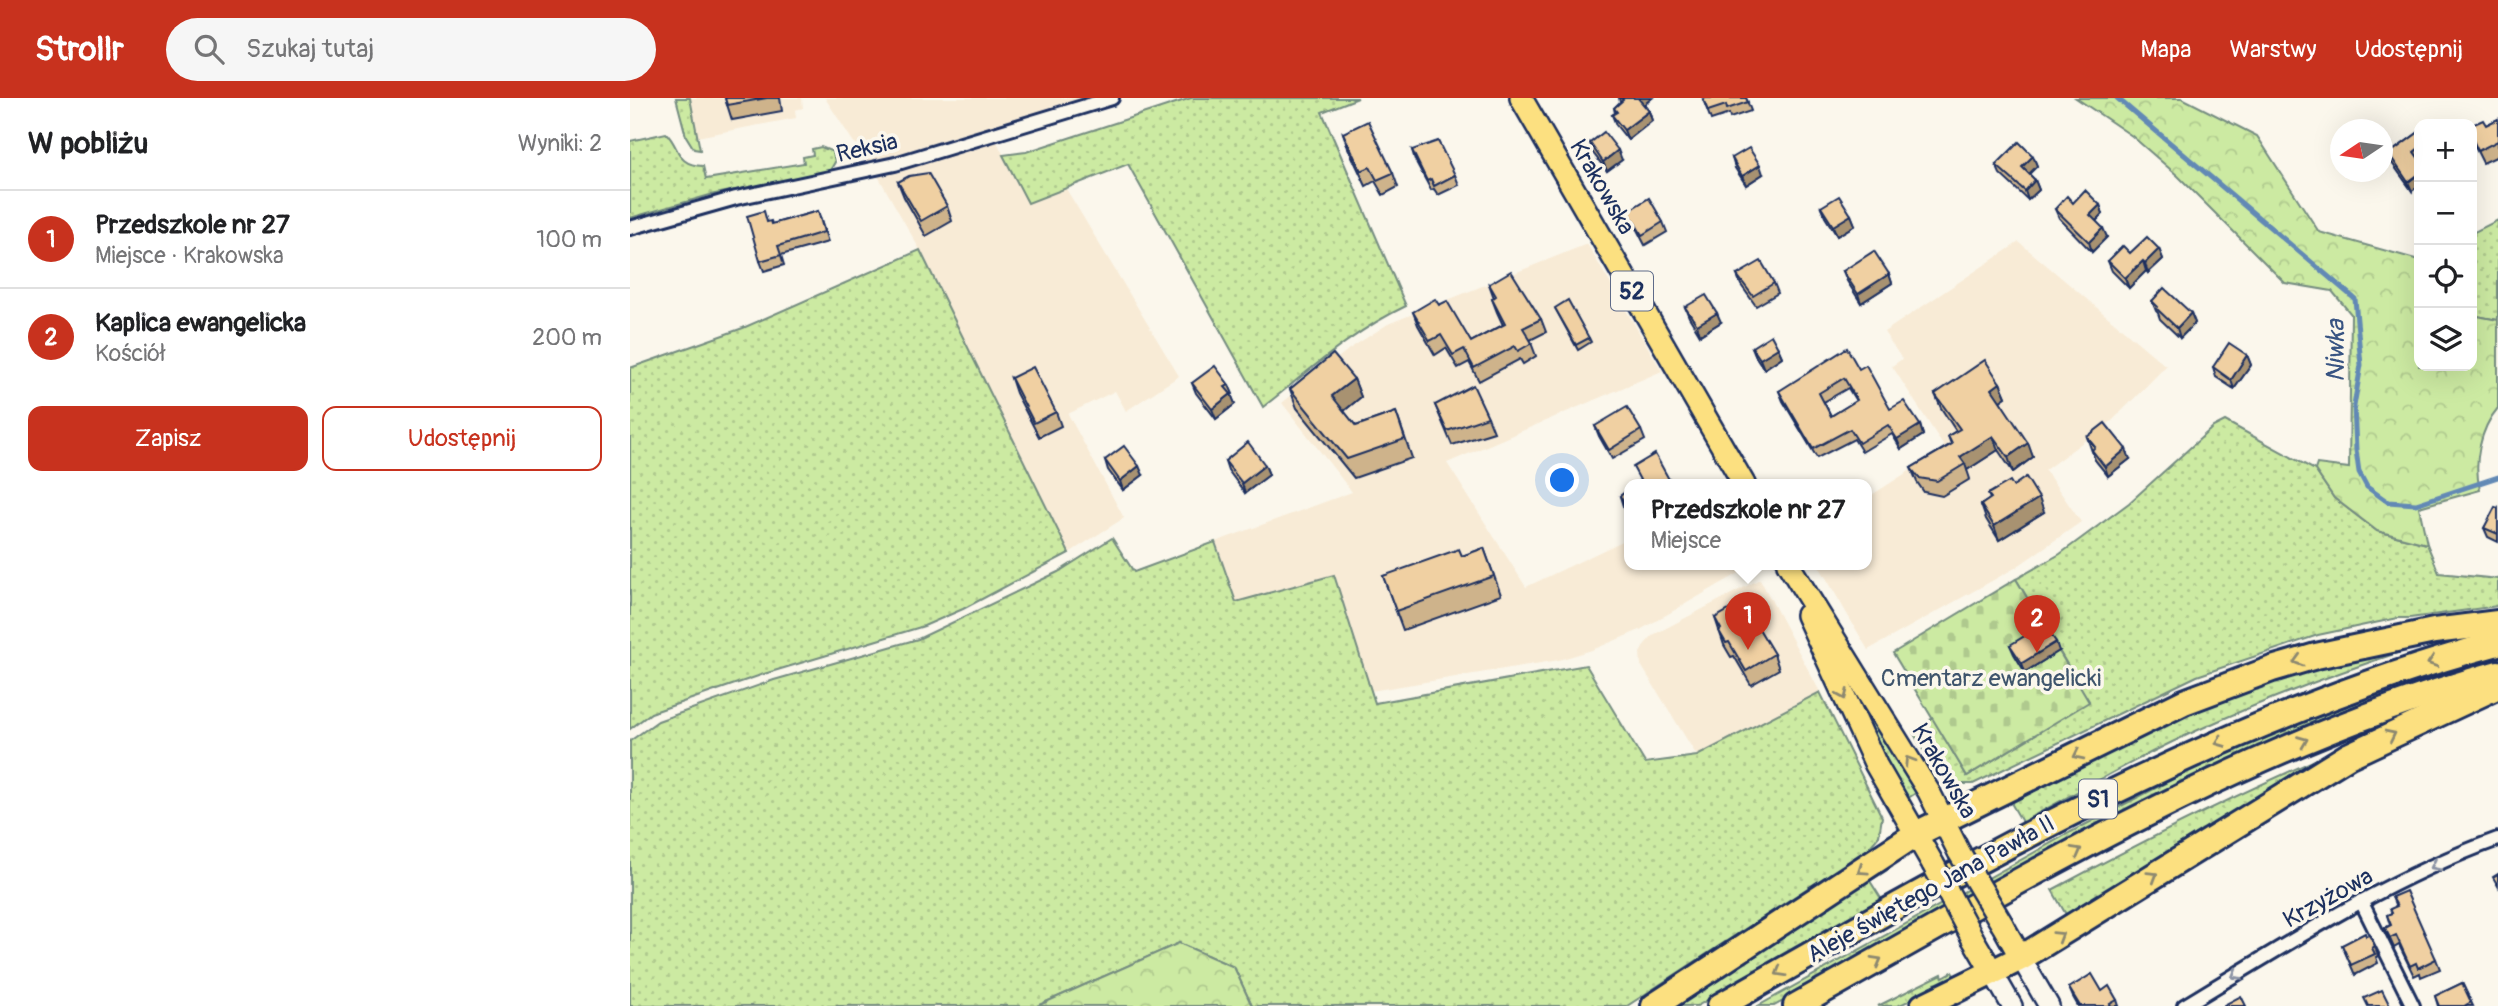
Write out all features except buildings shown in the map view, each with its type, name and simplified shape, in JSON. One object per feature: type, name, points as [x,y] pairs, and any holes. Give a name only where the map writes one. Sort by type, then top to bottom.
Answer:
[{"type":"highway","points":[[1654,1006],[1916,834],[2184,702],[2251,676],[2364,644],[2498,623]]},
{"type":"highway","name":"Aleje świętego Jana Pawła II","points":[[1720,1006],[2006,846],[2193,752],[2368,682],[2498,643]]},
{"type":"highway","name":"Aleje świętego Jana Pawła II","points":[[1796,1006],[2109,834],[2206,784],[2366,716],[2498,673]]},
{"type":"highway","points":[[1923,1006],[2021,958],[2348,756],[2498,686]]},
{"type":"main road","name":"Krakowska","points":[[1521,98],[1741,479]]},
{"type":"main road","name":"Krakowska","points":[[1790,570],[1858,729],[2012,1006]]},
{"type":"main road","name":"Krakowska","points":[[1791,570],[1944,820],[1959,852],[2049,1006]]},
{"type":"street","name":"Reksia","points":[[630,228],[736,198],[895,164],[1112,98]]},
{"type":"street","name":"Krzyżowa","points":[[2190,1004],[2361,901],[2470,849],[2498,839]]},
{"type":"street","points":[[2361,901],[2413,1006]]},
{"type":"shaded area","points":[[690,98],[802,98],[803,108],[795,110],[796,118],[697,137]]},
{"type":"shaded area","points":[[825,98],[1087,98],[867,163]]},
{"type":"shaded area","points":[[997,142],[1028,203],[1065,187],[1179,376],[1126,411],[1115,391],[1068,414],[1124,518],[1069,553],[920,250],[878,176]]},
{"type":"shaded area","points":[[2019,242],[2166,366],[2113,420],[2045,470],[2081,522],[2015,568],[1868,650],[1821,570],[1872,570],[1872,495],[1945,448],[1892,366],[1902,359],[1884,332]]},
{"type":"shaded area","points":[[1587,244],[1662,371],[1447,463],[1526,587],[1624,540],[1624,570],[1745,570],[1640,630],[1592,650],[1559,660],[1371,691],[1334,575],[1236,602],[1215,542],[1352,492],[1282,403],[1349,349],[1388,324]]},
{"type":"shaded area","points":[[1760,579],[1820,692],[1697,756],[1641,665],[1640,653],[1653,635]]},
{"type":"green space","points":[[676,98],[690,98],[700,150],[694,149],[686,136]]},
{"type":"green space","points":[[1191,98],[1358,98],[1322,112],[1406,306],[1350,339],[1263,407],[1128,164],[1028,203],[1003,155],[1026,152]]},
{"type":"green space","points":[[2076,98],[2182,98],[2257,136],[2319,232],[2414,259],[2414,371],[2477,371],[2477,316],[2498,320],[2498,408],[2487,426],[2480,447],[2477,469],[2480,490],[2419,507],[2427,544],[2377,531],[2334,498],[2315,470],[2317,464],[2349,468],[2351,314],[2332,291],[2285,283],[2178,176],[2132,136]]},
{"type":"green space","points":[[666,133],[683,159],[688,163],[703,166],[706,179],[804,163],[803,157],[813,155],[812,149],[821,147],[833,152],[835,162],[829,172],[710,195],[630,218],[630,141]]},
{"type":"green space","points":[[2498,220],[2498,320],[2477,316],[2477,230]]},
{"type":"green space","points":[[920,250],[1069,553],[963,609],[924,626],[764,674],[651,713],[630,729],[630,368],[743,328]]},
{"type":"green space","points":[[2225,421],[2315,470],[2334,498],[2377,531],[2427,544],[2439,573],[2498,579],[2498,606],[2398,618],[2318,635],[2197,676],[1973,784],[1954,784],[1937,774],[1913,732],[1933,718],[1967,776],[2089,701],[2016,579],[2060,554],[2129,503],[2213,427]]},
{"type":"green space","points":[[1112,538],[1134,572],[1215,542],[1236,602],[1334,575],[1375,703],[1586,665],[1645,763],[1697,756],[1820,692],[1882,817],[1879,836],[1869,848],[1627,1006],[1252,1006],[1234,967],[1179,943],[1037,1006],[630,1006],[630,741],[658,721],[774,680],[918,639],[1058,572]]},
{"type":"green space","name":"Cmentarz ewangelicki","points":[[2016,579],[2089,702],[1967,776],[1893,653]]},
{"type":"green space","points":[[2412,648],[2308,684],[2207,726],[2136,760],[2022,822],[2011,803],[2132,741],[2225,699],[2295,675]]},
{"type":"green space","points":[[2498,653],[2498,660],[2399,692],[1942,913],[1774,1006],[1758,1006],[2071,832],[2198,766],[2323,712]]},
{"type":"green space","points":[[1855,692],[1919,791],[1908,798],[1890,768]]},
{"type":"green space","points":[[2345,747],[2068,918],[2052,890],[2197,815]]},
{"type":"green space","points":[[1888,862],[1892,867],[1870,881],[1882,900],[1697,1006],[1670,1006]]},
{"type":"green space","points":[[1179,943],[1234,967],[1252,1006],[1037,1006]]},
{"type":"green space","points":[[1952,972],[1956,978],[1898,1006],[1878,1006],[1942,974],[1943,977]]},
{"type":"waterway","name":"Niwka","points":[[2117,98],[2355,299],[2361,365],[2354,406],[2356,450],[2359,472],[2367,487],[2388,502],[2416,504],[2498,477]]},
{"type":"place","name":"Przedszkole nr 27","points":[[1748,650]]},
{"type":"place","name":"Kaplica ewangelicka","points":[[2037,653]]}]
